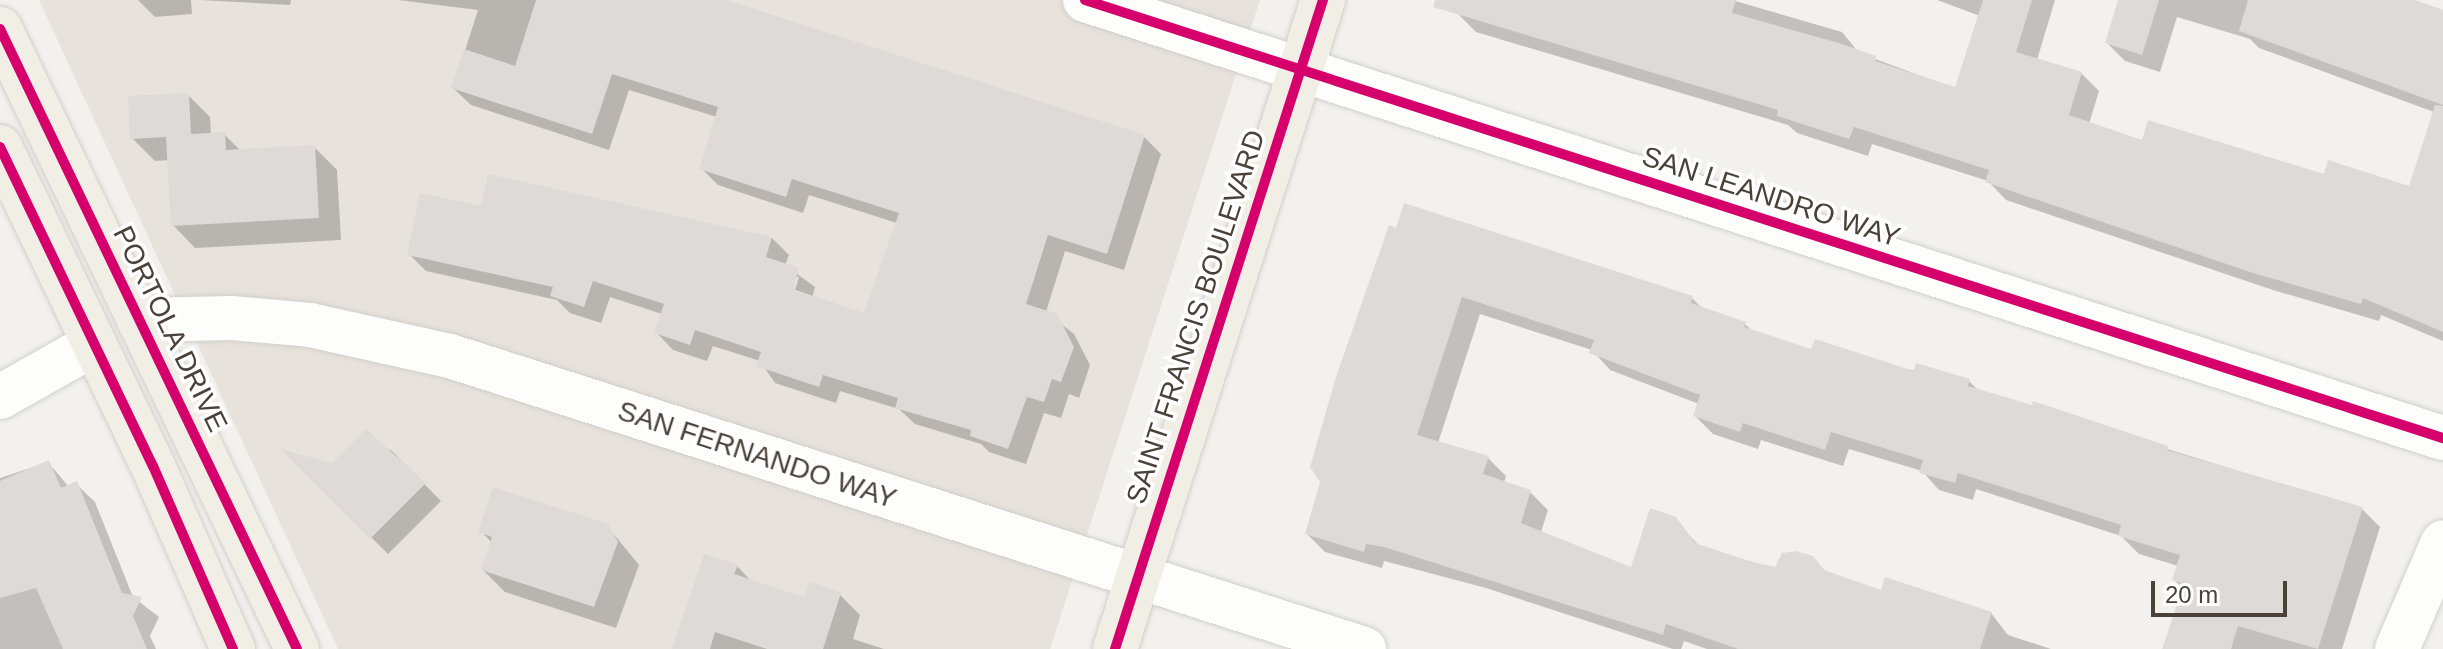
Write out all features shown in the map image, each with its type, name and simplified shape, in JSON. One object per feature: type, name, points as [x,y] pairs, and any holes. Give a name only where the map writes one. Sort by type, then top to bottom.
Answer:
[{"type":"main road","name":"SAINT FRANCIS BOULEVARD","points":[[1115,649],[1323,0]]},
{"type":"main road","name":"PORTOLA DRIVE","points":[[0,29],[297,649]]},
{"type":"main road","points":[[0,147],[233,649]]},
{"type":"street","name":"SAN LEANDRO WAY","points":[[1085,0],[2443,438]]},
{"type":"street","name":"SAN FERNANDO WAY","points":[[139,320],[232,318],[310,325],[406,344],[1364,649]]},
{"type":"street","points":[[0,397],[94,344]]},
{"type":"street","points":[[2397,649],[2443,542]]},
{"type":"shaded area","points":[[39,0],[1260,0],[1050,649],[338,649]]},
{"type":"building","points":[[536,0],[726,0],[1145,135],[1107,254],[1048,235],[1026,304],[1057,314],[1074,347],[1061,382],[1052,379],[1044,402],[1027,397],[1008,449],[970,436],[971,430],[895,408],[898,398],[823,375],[819,387],[756,366],[761,352],[695,330],[690,345],[654,333],[664,304],[593,281],[584,307],[550,296],[553,287],[407,255],[420,193],[481,206],[488,174],[772,237],[766,257],[799,268],[793,289],[864,313],[899,213],[792,179],[786,197],[699,169],[718,107],[612,74],[592,134],[451,88],[464,49],[515,66]]},
{"type":"building","points":[[1435,0],[1736,0],[1732,13],[1839,43],[1876,56],[1875,61],[1955,87],[1983,0],[2032,0],[2016,52],[2082,72],[2069,115],[2142,140],[2148,120],[2324,174],[2328,160],[2409,186],[2435,105],[2443,106],[2443,332],[2363,298],[2361,304],[2253,273],[1985,182],[1989,170],[1854,127],[1849,139],[1777,116],[1778,110],[1433,7]]},
{"type":"building","points":[[2118,0],[2159,0],[2142,55],[2105,43]]},
{"type":"building","points":[[2248,0],[2415,0],[2443,10],[2443,105],[2239,31]]},
{"type":"building","points":[[189,93],[191,134],[225,132],[226,150],[315,145],[319,218],[171,226],[166,137],[130,139],[128,96]]},
{"type":"building","points":[[1404,203],[1693,296],[1691,303],[1746,322],[1744,327],[1811,349],[1815,339],[1914,371],[1916,363],[1970,379],[1968,386],[2032,405],[2033,401],[2168,446],[2167,450],[2363,507],[2318,649],[2238,626],[2231,649],[2162,649],[2184,584],[2172,580],[2180,555],[2118,536],[2121,525],[1958,473],[1955,483],[1919,473],[1923,460],[1831,432],[1825,450],[1743,423],[1740,432],[1693,416],[1700,395],[1589,353],[1594,340],[1462,297],[1417,435],[1489,456],[1483,474],[1531,490],[1521,523],[1631,567],[1650,508],[1676,517],[1695,543],[1749,561],[1775,567],[1782,553],[1796,551],[1813,556],[1824,570],[1881,590],[1885,577],[1992,612],[1980,649],[1738,649],[1666,624],[1663,635],[1384,547],[1366,544],[1364,552],[1305,534],[1320,482],[1310,467],[1336,377],[1389,225],[1396,228]]},
{"type":"building","points":[[366,429],[426,483],[370,539],[280,449],[332,463]]},
{"type":"building","points":[[49,460],[61,488],[77,481],[122,593],[142,597],[133,616],[147,649],[63,649],[36,588],[0,598],[0,481]]},
{"type":"building","points":[[493,487],[608,524],[618,542],[594,607],[481,570],[492,537],[478,532]]},
{"type":"building","points":[[704,554],[738,565],[734,574],[804,597],[809,582],[841,593],[823,649],[767,649],[715,632],[710,649],[672,649]]},
{"type":"cycle path","points":[[1085,0],[2443,438]]},
{"type":"cycle path","points":[[1115,649],[1323,0]]},
{"type":"cycle path","points":[[0,29],[297,649]]},
{"type":"cycle path","points":[[0,147],[153,466],[233,649]]}]
